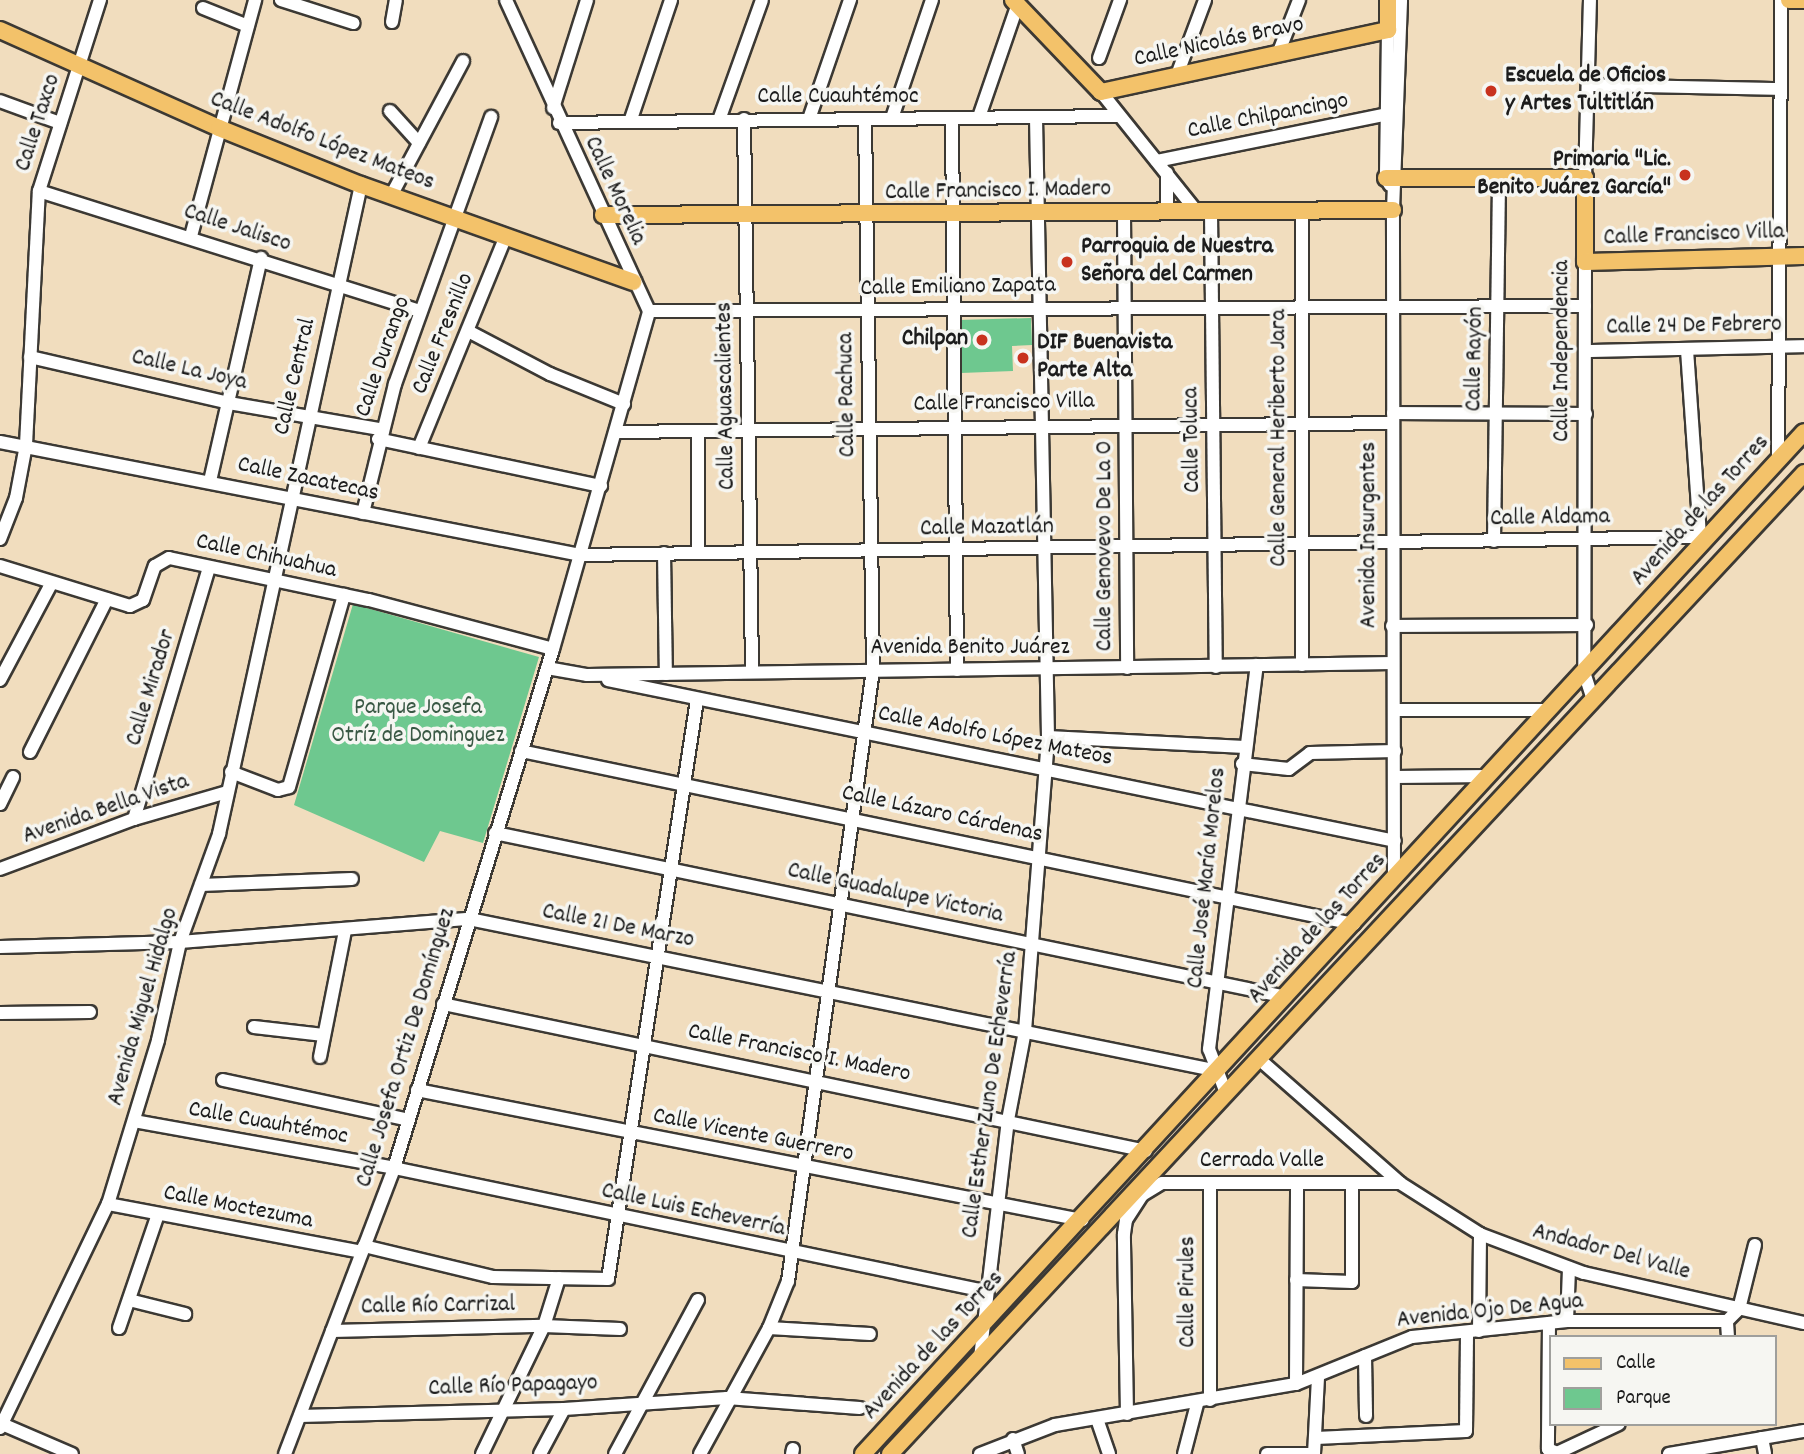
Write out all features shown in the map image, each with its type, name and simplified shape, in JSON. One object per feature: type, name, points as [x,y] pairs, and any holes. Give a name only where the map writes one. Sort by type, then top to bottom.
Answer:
[{"type":"main road","points":[[1388,0],[1401,0]]},
{"type":"main road","name":"Avenida Insurgentes","points":[[1388,0],[1388,30]]},
{"type":"main road","points":[[1789,0],[1804,0]]},
{"type":"main road","points":[[1015,2],[1101,92]]},
{"type":"main road","name":"Calle Adolfo López Mateos","points":[[0,30],[219,128],[361,185],[633,282]]},
{"type":"main road","name":"Calle Nicolás Bravo","points":[[1101,92],[1388,30]]},
{"type":"main road","points":[[1392,182],[1585,178]]},
{"type":"main road","name":"Calle Independencia","points":[[1585,178],[1586,262]]},
{"type":"main road","name":"Calle Francisco I. Madero","points":[[603,215],[953,216],[1393,209]]},
{"type":"main road","name":"Calle Francisco Villa","points":[[1586,262],[1804,256]]},
{"type":"main road","name":"Avenida de las Torres","points":[[863,1454],[981,1331],[1584,672],[1704,537],[1804,432]]},
{"type":"main road","name":"Avenida de las Torres","points":[[890,1454],[1804,473]]},
{"type":"street","name":"Calle Taxco","points":[[0,539],[16,498],[26,445],[39,191],[100,0]]},
{"type":"street","points":[[191,236],[255,0]]},
{"type":"street","points":[[281,0],[353,23]]},
{"type":"street","points":[[392,22],[396,0]]},
{"type":"street","name":"Calle Morelia","points":[[506,0],[552,108],[649,311]]},
{"type":"street","points":[[552,108],[587,0]]},
{"type":"street","points":[[629,122],[671,0]]},
{"type":"street","points":[[719,120],[762,0]]},
{"type":"street","points":[[809,119],[850,0]]},
{"type":"street","points":[[892,118],[932,0]]},
{"type":"street","points":[[1099,58],[1120,0]]},
{"type":"street","points":[[1177,75],[1205,0]]},
{"type":"street","points":[[1278,54],[1298,0]]},
{"type":"street","name":"Avenida Insurgentes","points":[[1392,182],[1401,0]]},
{"type":"street","name":"Calle Independencia","points":[[1585,178],[1590,0]]},
{"type":"street","points":[[1777,460],[1776,257],[1781,0]]},
{"type":"street","points":[[979,117],[1015,2]]},
{"type":"street","points":[[202,8],[248,26]]},
{"type":"street","name":"Avenida Insurgentes","points":[[1388,30],[1388,114],[1393,209],[1394,879]]},
{"type":"street","points":[[391,196],[463,61]]},
{"type":"street","points":[[1588,85],[1779,89]]},
{"type":"street","points":[[1101,92],[1118,116],[1204,212]]},
{"type":"street","points":[[0,102],[60,123]]},
{"type":"street","points":[[390,111],[419,143]]},
{"type":"street","name":"Calle Chilpancingo","points":[[1157,160],[1388,114]]},
{"type":"street","name":"Calle Cuauhtémoc","points":[[559,123],[1118,116]]},
{"type":"street","name":"Calle Durango","points":[[363,513],[379,434],[491,117]]},
{"type":"street","name":"Calle Esther Zuno De Echeverría","points":[[980,1358],[985,1291],[1008,1120],[1025,1031],[1041,857],[1048,737],[1047,550],[1037,117]]},
{"type":"street","points":[[952,118],[957,670]]},
{"type":"street","name":"Calle Aguascalientes","points":[[744,119],[751,672]]},
{"type":"street","name":"Calle Pachuca","points":[[701,1454],[727,1398],[769,1328],[784,1293],[793,1253],[873,670],[865,119]]},
{"type":"street","points":[[1167,173],[1167,213]]},
{"type":"street","name":"Calle Rayón","points":[[1494,541],[1499,179]]},
{"type":"street","name":"Calle Central","points":[[272,579],[361,185]]},
{"type":"street","name":"Calle Jalisco","points":[[39,191],[191,236],[421,311]]},
{"type":"street","name":"Calle General Heriberto Jara","points":[[1302,211],[1299,307],[1302,665]]},
{"type":"street","name":"Calle Toluca","points":[[1204,212],[1212,307],[1216,667]]},
{"type":"street","name":"Calle Genovevo De La O","points":[[1124,214],[1127,668]]},
{"type":"street","name":"Calle Fresnillo","points":[[419,448],[506,236]]},
{"type":"street","points":[[210,481],[261,258]]},
{"type":"street","name":"Calle Independencia","points":[[1586,262],[1587,625],[1584,672],[1593,700]]},
{"type":"street","points":[[1393,305],[1585,306]]},
{"type":"street","name":"Calle Emiliano Zapata","points":[[649,311],[1393,305]]},
{"type":"street","points":[[553,649],[649,311]]},
{"type":"street","points":[[468,331],[550,373],[624,404]]},
{"type":"street","name":"Calle 24 De Febrero","points":[[1586,351],[1804,346]]},
{"type":"street","points":[[1687,350],[1704,537]]},
{"type":"street","name":"Calle La Joya","points":[[30,357],[229,403],[309,416],[379,434],[419,448],[601,486]]},
{"type":"street","name":"Calle Francisco Villa","points":[[616,432],[1301,424],[1496,413],[1586,414]]},
{"type":"street","points":[[698,431],[698,553]]},
{"type":"street","name":"Calle Zacatecas","points":[[0,442],[290,496],[363,513],[581,555]]},
{"type":"street","name":"Calle Aldama","points":[[1393,542],[1704,537]]},
{"type":"street","name":"Calle Mazatlán","points":[[581,555],[1127,549],[1393,542]]},
{"type":"street","points":[[664,554],[666,674]]},
{"type":"street","name":"Calle Chihuahua","points":[[0,566],[137,606],[143,600],[161,559],[344,594],[553,649]]},
{"type":"street","name":"Calle Mirador","points":[[134,819],[209,568]]},
{"type":"street","name":"Avenida Miguel Hidalgo","points":[[1,1426],[108,1204],[134,1121],[180,942],[219,834],[272,579]]},
{"type":"street","points":[[0,680],[51,583]]},
{"type":"street","points":[[231,772],[285,791],[344,594]]},
{"type":"street","points":[[30,752],[107,599]]},
{"type":"street","points":[[1392,626],[1587,625]]},
{"type":"street","name":"Calle Josefa Ortiz De Domínguez","points":[[285,1454],[394,1168],[553,649]]},
{"type":"street","name":"Avenida Benito Juárez","points":[[547,668],[587,675],[1393,663]]},
{"type":"street","name":"Calle José María Morelos","points":[[1226,1093],[1209,1049],[1242,764],[1257,665]]},
{"type":"street","name":"Calle Adolfo López Mateos","points":[[587,675],[696,700],[1395,841]]},
{"type":"street","points":[[618,1217],[696,700]]},
{"type":"street","points":[[1394,710],[1549,710]]},
{"type":"street","name":"Calle Adolfo López Mateos","points":[[1048,737],[1245,747]]},
{"type":"street","name":"Calle Lázaro Cárdenas","points":[[520,751],[853,817],[1354,924]]},
{"type":"street","points":[[1242,764],[1289,769],[1310,752],[1395,751]]},
{"type":"street","points":[[1395,777],[1489,776]]},
{"type":"street","points":[[0,804],[13,777]]},
{"type":"street","name":"Avenida Bella Vista","points":[[0,869],[134,819],[227,792]]},
{"type":"street","name":"Calle Guadalupe Victoria","points":[[495,833],[1286,997]]},
{"type":"street","points":[[201,885],[352,879]]},
{"type":"street","name":"Calle 21 De Marzo","points":[[0,947],[180,942],[345,931],[469,919],[1218,1071]]},
{"type":"street","points":[[320,1057],[345,931]]},
{"type":"street","name":"Calle Francisco I. Madero","points":[[443,1004],[1146,1151]]},
{"type":"street","points":[[0,1013],[90,1012]]},
{"type":"street","points":[[254,1027],[324,1035]]},
{"type":"street","name":"Andador Del Valle","points":[[1259,1059],[1400,1183],[1480,1234],[1569,1268],[1804,1323]]},
{"type":"street","points":[[223,1080],[409,1119]]},
{"type":"street","name":"Calle Vicente Guerrero","points":[[417,1090],[631,1134],[1082,1220]]},
{"type":"street","name":"Calle Cuauhtémoc","points":[[134,1121],[394,1168]]},
{"type":"street","name":"Calle Luis Echeverría","points":[[394,1168],[618,1217],[985,1291]]},
{"type":"street","name":"Cerrada Valle","points":[[1127,1414],[1124,1234],[1133,1206],[1162,1183],[1400,1183]]},
{"type":"street","name":"Calle Pirules","points":[[1184,1454],[1203,1402],[1210,1183]]},
{"type":"street","points":[[1296,1384],[1297,1183]]},
{"type":"street","points":[[1296,1280],[1352,1282],[1352,1184]]},
{"type":"street","name":"Calle Moctezuma","points":[[108,1204],[363,1249],[494,1277],[608,1279],[618,1217]]},
{"type":"street","points":[[119,1328],[159,1214]]},
{"type":"street","points":[[1316,1438],[1466,1431],[1480,1234]]},
{"type":"street","points":[[1728,1335],[1727,1321],[1739,1308],[1755,1245]]},
{"type":"street","points":[[1567,1321],[1569,1268]]},
{"type":"street","points":[[482,1454],[544,1326],[559,1278]]},
{"type":"street","points":[[129,1300],[186,1314]]},
{"type":"street","points":[[615,1454],[698,1300]]},
{"type":"street","name":"Avenida Ojo De Agua","points":[[980,1454],[1055,1425],[1203,1402],[1296,1384],[1412,1337],[1567,1321],[1727,1321]]},
{"type":"street","points":[[1606,1322],[1610,1335]]},
{"type":"street","points":[[1549,1323],[1549,1335]]},
{"type":"street","name":"Calle Río Carrizal","points":[[332,1331],[544,1326],[620,1329]]},
{"type":"street","points":[[769,1328],[870,1334]]},
{"type":"street","points":[[1365,1356],[1366,1416]]},
{"type":"street","points":[[1267,1454],[1314,1454],[1318,1377]]},
{"type":"street","name":"Calle Río Papagayo","points":[[300,1416],[564,1409],[727,1398],[860,1408]]},
{"type":"street","points":[[540,1454],[564,1409]]},
{"type":"street","points":[[1097,1419],[1109,1454]]},
{"type":"street","points":[[1,1426],[72,1454]]},
{"type":"street","points":[[1548,1426],[1548,1449],[1552,1454],[1615,1426]]},
{"type":"street","points":[[1669,1454],[1741,1448],[1762,1438],[1804,1431]]},
{"type":"street","points":[[1762,1438],[1765,1454]]},
{"type":"street","points":[[1013,1439],[1018,1454]]},
{"type":"green space","points":[[1031,318],[1032,345],[1012,346],[1013,371],[961,373],[959,320]]},
{"type":"green space","name":"Parque Josefa Otríz de Dominguez","points":[[353,604],[539,657],[483,843],[440,831],[424,862],[294,805]]},
{"type":"place","name":"Escuela de Oficios y Artes Tultitlán","points":[[1491,91]]},
{"type":"place","name":"Primaria \"Lic. Benito Juárez García\"","points":[[1685,175]]},
{"type":"place","name":"Parroquia de Nuestra Señora del Carmen","points":[[1067,262]]},
{"type":"place","name":"Chilpan","points":[[982,340]]},
{"type":"place","name":"DIF Buenavista Parte Alta","points":[[1023,358]]}]
